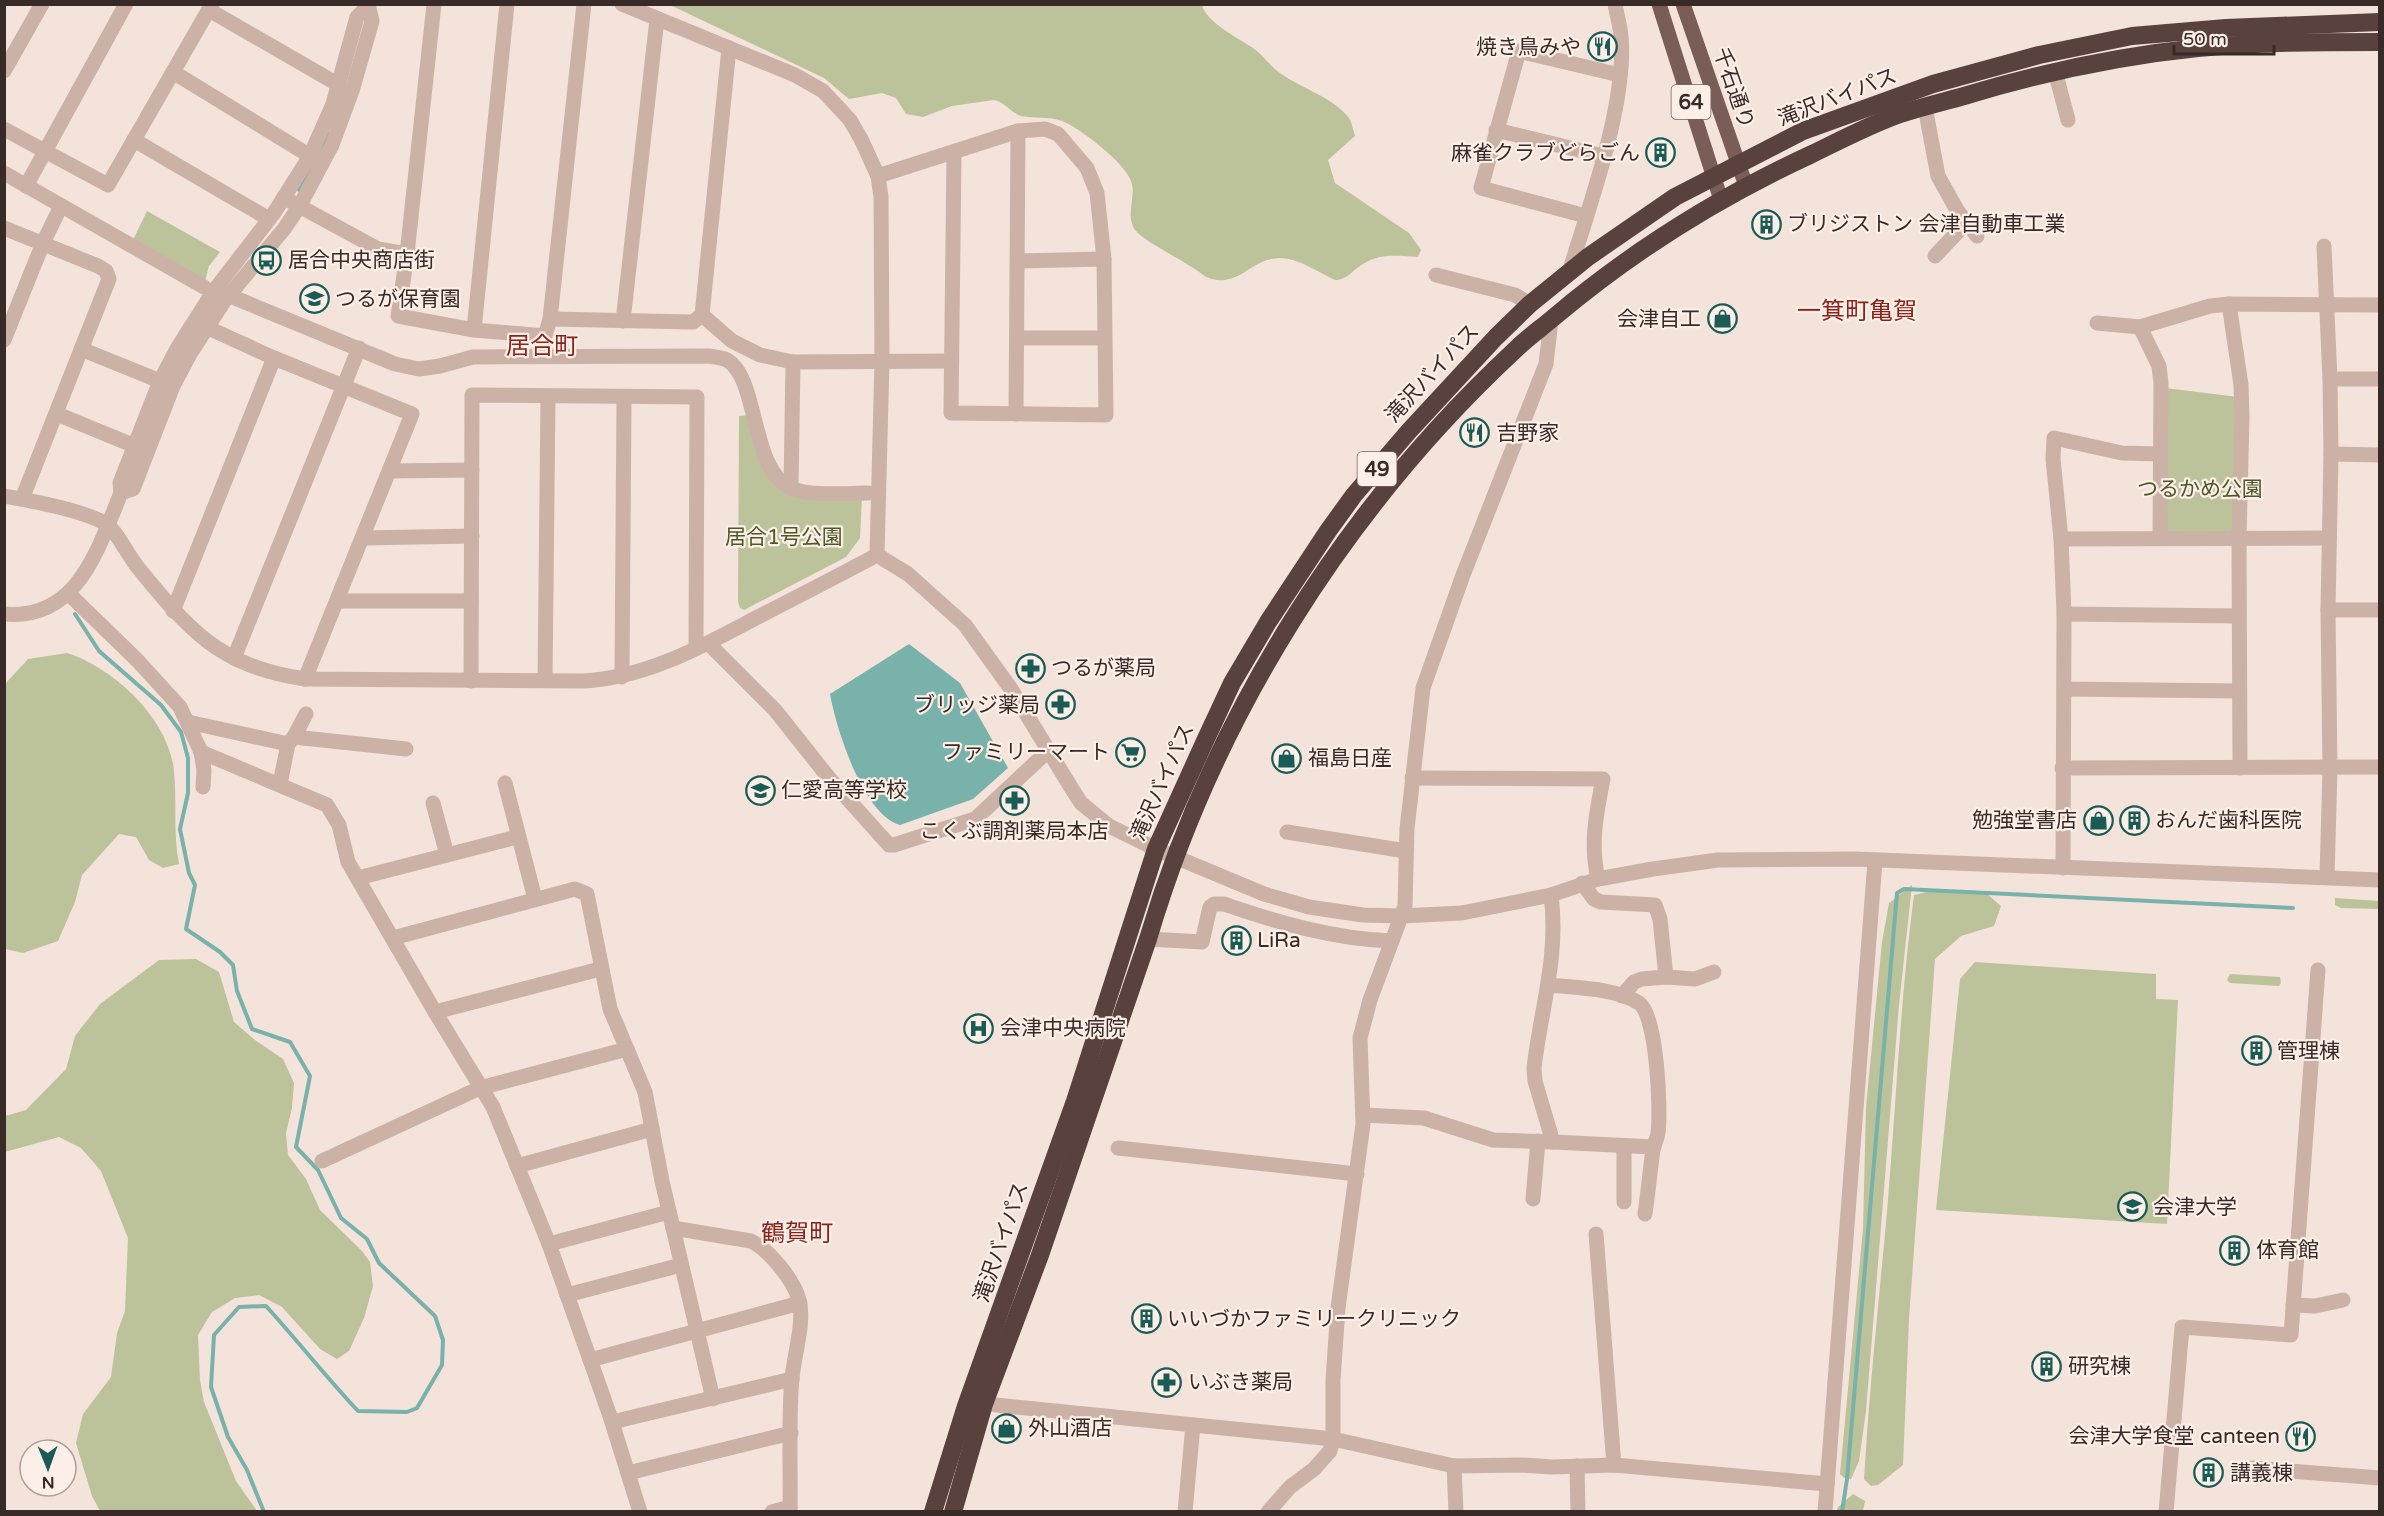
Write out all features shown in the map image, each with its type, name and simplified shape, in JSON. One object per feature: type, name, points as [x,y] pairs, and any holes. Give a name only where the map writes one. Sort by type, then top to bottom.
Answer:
[{"type":"highway","name":"滝沢バイパス","points":[[953,1512],[976,1401],[1156,849],[1232,683],[1268,622],[1354,495],[1471,363],[1530,304],[1618,235],[1675,197],[1714,175],[1803,131],[1933,84],[2076,47],[2132,36],[2226,28],[2379,22]]},
{"type":"highway","name":"滝沢バイパス","points":[[933,1512],[976,1401],[1040,1255],[1175,857],[1216,762],[1252,690],[1323,572],[1374,505],[1436,431],[1510,354],[1616,268],[1721,200],[1746,186],[1899,115],[2055,71],[2131,56],[2201,48],[2379,42]]},
{"type":"main road","name":"64","points":[[1659,4],[1721,200]]},
{"type":"main road","name":"千石通り","points":[[1683,4],[1746,186]]},
{"type":"street","points":[[4,70],[42,4]]},
{"type":"street","points":[[26,186],[126,4]]},
{"type":"street","points":[[434,4],[407,254],[398,316],[474,330],[545,336],[550,319],[584,4]]},
{"type":"street","points":[[474,330],[507,4]]},
{"type":"street","points":[[622,4],[795,75],[822,91],[850,120],[878,176],[881,197],[882,361],[877,555]]},
{"type":"street","points":[[1569,273],[1614,111],[1620,75],[1621,35],[1615,4]]},
{"type":"street","points":[[4,614],[50,607],[69,594],[84,573],[121,494],[120,483],[160,381],[178,347],[213,292],[285,198],[310,156],[326,122],[339,85],[357,17],[368,5]]},
{"type":"street","points":[[121,494],[133,489],[173,386],[206,327],[284,229],[299,207],[332,145],[352,91],[372,21],[368,5]]},
{"type":"street","points":[[4,129],[108,185],[211,7],[339,85]]},
{"type":"street","points":[[623,321],[657,19]]},
{"type":"street","points":[[550,319],[693,322],[702,315],[729,48]]},
{"type":"street","points":[[1586,216],[1481,188],[1519,51],[1620,75]]},
{"type":"street","points":[[2055,71],[2068,120]]},
{"type":"street","points":[[173,72],[310,156]]},
{"type":"street","points":[[1925,107],[1938,176],[1957,210],[1977,236]]},
{"type":"street","points":[[878,176],[1018,131],[1045,129],[1058,134],[1087,168],[1096,193],[1104,259],[1106,415],[951,413],[954,153]]},
{"type":"street","points":[[1496,130],[1603,156]]},
{"type":"street","points":[[1016,414],[1018,131]]},
{"type":"street","points":[[134,140],[269,219]]},
{"type":"street","points":[[4,173],[204,287]]},
{"type":"street","points":[[285,198],[378,249],[407,254]]},
{"type":"street","points":[[4,340],[43,243],[61,206]]},
{"type":"street","points":[[1935,256],[1966,222]]},
{"type":"street","points":[[4,228],[106,271],[109,279],[22,499]]},
{"type":"street","points":[[2324,246],[2331,454],[2328,610],[2330,769],[2327,877]]},
{"type":"street","points":[[1018,261],[1104,259]]},
{"type":"street","points":[[1436,275],[1515,295],[1530,304]]},
{"type":"street","points":[[235,298],[395,364],[418,369],[440,366],[472,357],[710,356],[726,360],[740,371],[769,466],[783,484],[808,492],[868,493]]},
{"type":"street","points":[[2229,304],[2241,385],[2240,768]]},
{"type":"street","points":[[2097,323],[2140,327],[2210,306],[2229,304],[2379,305]]},
{"type":"street","points":[[702,315],[732,341],[760,355],[793,362],[951,361]]},
{"type":"street","points":[[1268,1512],[1290,1486],[1327,1457],[1333,1438],[1333,1380],[1338,1308],[1363,1115],[1360,1038],[1370,1000],[1405,906],[1406,851],[1412,778],[1423,688],[1463,575],[1546,364],[1551,320]]},
{"type":"street","points":[[206,327],[274,358],[412,414],[305,679]]},
{"type":"street","points":[[2140,327],[2159,366],[2160,538]]},
{"type":"street","points":[[1018,339],[1104,338]]},
{"type":"street","points":[[234,658],[359,348]]},
{"type":"street","points":[[81,349],[160,381]]},
{"type":"street","points":[[173,611],[274,358]]},
{"type":"street","points":[[791,488],[793,362]]},
{"type":"street","points":[[2330,379],[2379,379]]},
{"type":"street","points":[[471,681],[472,395],[697,397],[702,646],[776,710],[829,778],[889,845],[894,846],[975,819],[1048,751]]},
{"type":"street","points":[[545,680],[548,397]]},
{"type":"street","points":[[622,677],[624,398]]},
{"type":"street","points":[[57,414],[135,446]]},
{"type":"street","points":[[2063,868],[2064,614],[2061,539],[2052,459],[2054,438],[2122,453],[2161,454]]},
{"type":"street","points":[[2331,454],[2379,455]]},
{"type":"street","points":[[389,471],[472,470]]},
{"type":"street","points":[[4,496],[70,511],[108,525],[173,611],[202,637],[234,658],[283,675],[305,679],[583,681],[622,677],[661,665],[702,646],[877,555]]},
{"type":"street","points":[[362,538],[472,536]]},
{"type":"street","points":[[2061,539],[2329,538]]},
{"type":"street","points":[[877,555],[908,574],[965,625],[1011,689],[1081,802],[1109,826],[1156,849],[1283,900],[1349,914],[1402,916],[1462,913],[1551,895],[1598,879],[1718,860],[1875,861],[2379,880]]},
{"type":"street","points":[[69,594],[163,687],[180,707],[201,752],[204,770],[203,787]]},
{"type":"street","points":[[337,601],[471,602]]},
{"type":"street","points":[[2328,610],[2379,610]]},
{"type":"street","points":[[2064,614],[2239,616]]},
{"type":"street","points":[[2064,689],[2239,691]]},
{"type":"street","points":[[280,784],[291,741],[306,714]]},
{"type":"street","points":[[188,722],[291,741],[406,749]]},
{"type":"street","points":[[201,752],[327,805],[339,825],[344,851],[358,878],[493,1107],[549,1244],[612,1422],[640,1512]]},
{"type":"street","points":[[2062,768],[2330,769],[2379,767]]},
{"type":"street","points":[[1412,778],[1603,779],[1594,823],[1593,858],[1598,879]]},
{"type":"street","points":[[505,783],[517,837],[535,899]]},
{"type":"street","points":[[433,803],[447,855]]},
{"type":"street","points":[[1287,832],[1406,851]]},
{"type":"street","points":[[358,878],[517,837]]},
{"type":"street","points":[[1825,1512],[1875,861]]},
{"type":"street","points":[[1582,883],[1594,899],[1601,902],[1654,905],[1660,919],[1666,977]]},
{"type":"street","points":[[393,938],[575,889],[587,894],[609,1010],[645,1092],[669,1212],[713,1399]]},
{"type":"street","points":[[1533,1199],[1546,1142],[1534,1068],[1549,985],[1554,923],[1551,895]]},
{"type":"street","points":[[1148,939],[1202,942],[1210,907],[1214,904],[1224,904],[1281,923],[1334,935],[1392,941]]},
{"type":"street","points":[[435,1012],[600,969]]},
{"type":"street","points":[[2166,1512],[2182,1327],[2291,1335],[2318,970]]},
{"type":"street","points":[[1622,996],[1634,982],[1642,979],[1666,977],[1695,979],[1714,972]]},
{"type":"street","points":[[1549,985],[1603,991],[1622,996],[1640,1004],[1647,1012],[1652,1025],[1659,1107],[1658,1134],[1654,1147],[1645,1214]]},
{"type":"street","points":[[322,1161],[480,1088],[627,1049]]},
{"type":"street","points":[[1363,1115],[1424,1118],[1492,1140],[1654,1147]]},
{"type":"street","points":[[517,1166],[652,1129]]},
{"type":"street","points":[[1623,1202],[1624,1146]]},
{"type":"street","points":[[1118,1148],[1357,1174]]},
{"type":"street","points":[[549,1244],[669,1212]]},
{"type":"street","points":[[673,1228],[751,1241],[762,1246],[795,1289],[800,1303],[792,1379],[790,1509],[772,1512]]},
{"type":"street","points":[[1596,1234],[1614,1465]]},
{"type":"street","points":[[567,1295],[681,1265]]},
{"type":"street","points":[[2293,1305],[2315,1306],[2343,1300]]},
{"type":"street","points":[[590,1360],[800,1303]]},
{"type":"street","points":[[612,1422],[792,1379]]},
{"type":"street","points":[[976,1401],[1333,1438],[1454,1466],[1614,1465],[1827,1484]]},
{"type":"street","points":[[1185,1512],[1193,1425]]},
{"type":"street","points":[[628,1473],[791,1432]]},
{"type":"street","points":[[1454,1466],[1456,1512]]},
{"type":"street","points":[[1577,1466],[1578,1512]]},
{"type":"street","points":[[2252,1468],[2379,1478]]},
{"type":"green space","points":[[670,5],[1202,5],[1216,23],[1256,50],[1276,70],[1342,110],[1352,124],[1355,136],[1328,160],[1335,183],[1409,233],[1421,250],[1418,257],[1390,256],[1370,260],[1347,277],[1339,280],[1301,263],[1279,258],[1260,263],[1227,280],[1206,277],[1136,231],[1131,219],[1133,193],[1127,174],[1101,147],[1070,125],[1052,119],[1021,116],[994,100],[952,106],[923,117],[906,114],[896,98],[882,93],[849,99],[824,78]]},
{"type":"green space","points":[[147,211],[220,252],[209,266],[205,281],[132,242]]},
{"type":"green space","name":"つるかめ公園","points":[[2165,388],[2238,397],[2235,534],[2163,534]]},
{"type":"green space","name":"居合1号公園","points":[[751,415],[776,479],[862,497],[860,538],[846,557],[744,610],[740,608],[738,602],[739,416]]},
{"type":"green space","points":[[67,653],[103,670],[120,683],[136,698],[162,733],[170,752],[174,771],[179,864],[163,868],[149,860],[136,837],[119,834],[82,875],[75,902],[58,941],[23,953],[5,949],[5,684],[28,659]]},
{"type":"green space","points":[[1912,885],[1899,1005],[1866,1411],[1859,1461],[1851,1479],[1844,1478],[1840,1474],[1863,1229],[1866,1107],[1882,942],[1889,903]]},
{"type":"green space","points":[[1935,890],[1985,892],[2001,906],[1994,926],[1961,936],[1935,959],[1909,1319],[1903,1465],[1878,1485],[1871,1486],[1864,1479],[1866,1446],[1909,934],[1914,895]]},
{"type":"green space","points":[[2335,898],[2379,901],[2379,909],[2341,908],[2335,905]]},
{"type":"green space","points":[[196,959],[219,972],[234,1022],[283,1059],[294,1083],[292,1108],[286,1133],[288,1155],[306,1179],[320,1210],[362,1251],[370,1262],[373,1286],[364,1318],[349,1351],[337,1359],[320,1349],[282,1307],[259,1295],[235,1298],[212,1312],[198,1335],[200,1380],[204,1402],[236,1481],[257,1511],[100,1511],[92,1496],[78,1450],[77,1438],[83,1414],[111,1377],[117,1333],[125,1311],[128,1238],[101,1171],[81,1148],[59,1137],[5,1152],[5,1116],[26,1110],[66,1069],[75,1036],[100,1004],[159,960]]},
{"type":"green space","points":[[1975,962],[2156,974],[2156,999],[2178,1000],[2167,1224],[1936,1210],[1960,979]]},
{"type":"green space","points":[[2230,974],[2280,977],[2281,983],[2279,986],[2230,983],[2227,980]]},
{"type":"green space","points":[[1853,1494],[1865,1501],[1863,1511],[1837,1511],[1838,1507]]},
{"type":"water","points":[[909,644],[960,683],[1008,768],[973,799],[900,825],[887,818],[874,805],[863,788],[845,748],[830,694]]},
{"type":"waterway","points":[[320,152],[328,134]]},
{"type":"waterway","points":[[299,190],[312,166]]},
{"type":"waterway","points":[[75,614],[99,651],[161,705],[181,732],[188,758],[188,793],[180,829],[189,873],[195,885],[186,929],[220,952],[233,965],[237,991],[252,1029],[290,1042],[310,1076],[296,1147],[318,1170],[341,1218],[367,1239],[379,1263],[435,1316],[443,1340],[442,1365],[417,1408],[407,1412],[358,1411],[266,1306],[239,1307],[214,1335],[211,1387],[228,1437],[247,1470],[264,1512]]},
{"type":"waterway","points":[[1842,1512],[1847,1479],[1897,893],[1904,889],[2293,908]]},
{"type":"place","name":"焼き鳥みや","points":[[1602,47]]},
{"type":"place","name":"麻雀クラブどらごん","points":[[1661,153]]},
{"type":"place","name":"ブリジストン 会津自動車工業","points":[[1766,224]]},
{"type":"place","name":"居合中央商店街","points":[[267,260]]},
{"type":"place","name":"つるが保育園","points":[[314,299]]},
{"type":"place","name":"会津自工","points":[[1722,319]]},
{"type":"place","name":"吉野家","points":[[1475,433]]},
{"type":"place","name":"つるが薬局","points":[[1030,668]]},
{"type":"place","name":"ブリッジ薬局","points":[[1061,705]]},
{"type":"place","name":"ファミリーマート","points":[[1131,752]]},
{"type":"place","name":"福島日産","points":[[1287,758]]},
{"type":"place","name":"仁愛高等学校","points":[[760,790]]},
{"type":"place","name":"こくぶ調剤薬局本店","points":[[1014,800]]},
{"type":"place","name":"勉強堂書店","points":[[2098,820]]},
{"type":"place","name":"おんだ歯科医院","points":[[2134,820]]},
{"type":"place","name":"LiRa","points":[[1236,940]]},
{"type":"place","name":"会津中央病院","points":[[979,1028]]},
{"type":"place","name":"管理棟","points":[[2256,1051]]},
{"type":"place","name":"会津大学","points":[[2132,1207]]},
{"type":"place","name":"体育館","points":[[2235,1250]]},
{"type":"place","name":"いいづかファミリークリニック","points":[[1146,1319]]},
{"type":"place","name":"研究棟","points":[[2047,1366]]},
{"type":"place","name":"いぶき薬局","points":[[1167,1382]]},
{"type":"place","name":"外山酒店","points":[[1007,1428]]},
{"type":"place","name":"会津大学食堂 canteen","points":[[2301,1436]]},
{"type":"place","name":"講義棟","points":[[2209,1473]]},
{"type":"district","name":"一箕町亀賀","points":[[1857,311]]},
{"type":"district","name":"居合町","points":[[542,346]]},
{"type":"district","name":"鶴賀町","points":[[797,1233]]}]
